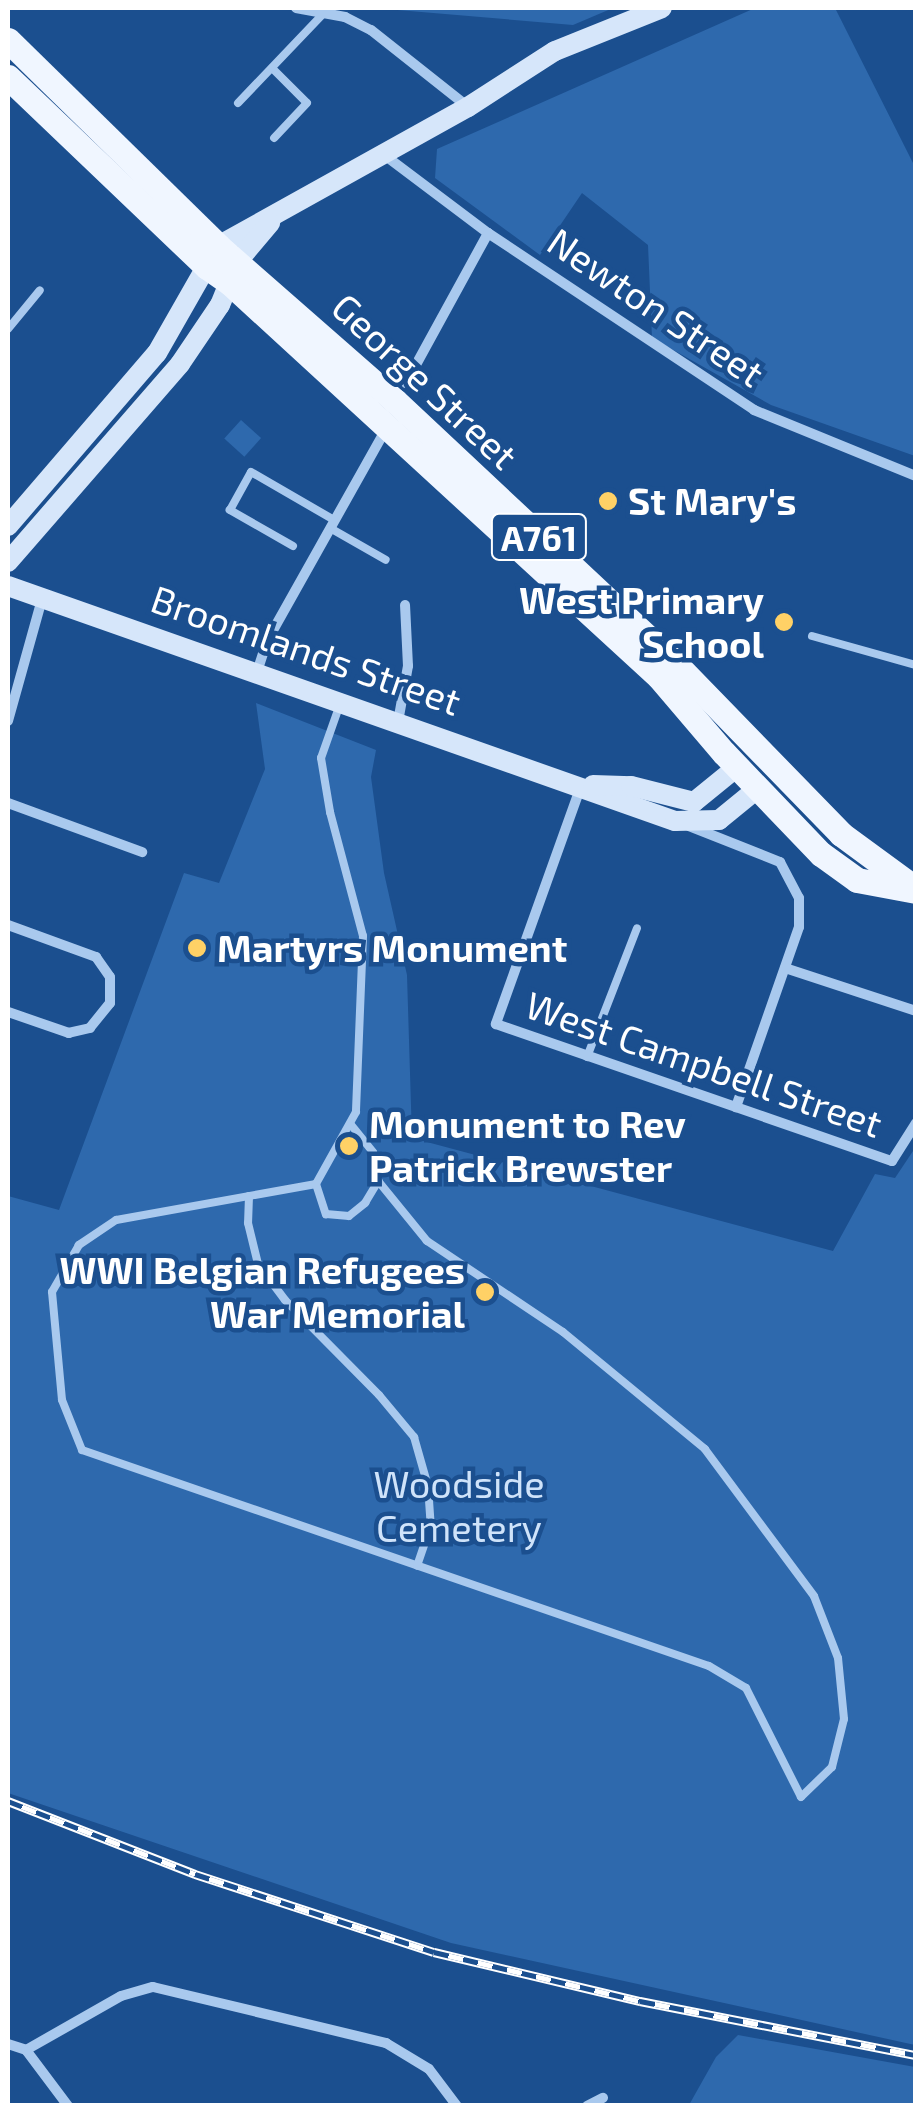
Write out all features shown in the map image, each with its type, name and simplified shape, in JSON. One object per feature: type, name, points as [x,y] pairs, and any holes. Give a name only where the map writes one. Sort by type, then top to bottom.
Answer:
[{"type":"main road","points":[[10,519],[157,353],[224,264],[282,210],[468,107],[556,51],[662,8]]},
{"type":"main road","name":"George Street","points":[[8,40],[386,428],[659,677],[737,767],[821,854],[857,880],[916,890]]},
{"type":"main road","name":"George Street","points":[[8,77],[669,657],[830,824],[916,890]]},
{"type":"main road","points":[[8,562],[180,364],[224,264]]},
{"type":"main road","name":"Broomlands Street","points":[[8,586],[581,784],[675,821],[719,820],[757,788]]},
{"type":"main road","points":[[737,767],[756,747]]},
{"type":"main road","points":[[756,747],[757,788]]},
{"type":"main road","name":"Broomlands Street","points":[[581,784],[631,786],[694,802],[737,767]]},
{"type":"street","points":[[296,8],[324,13],[371,30],[468,107]]},
{"type":"street","name":"Newton Street","points":[[382,154],[488,233],[754,410],[916,476]]},
{"type":"street","points":[[406,383],[488,233]]},
{"type":"street","points":[[257,672],[267,641],[386,428]]},
{"type":"street","points":[[8,721],[13,682],[42,599]]},
{"type":"street","points":[[398,722],[408,666],[405,606]]},
{"type":"street","name":"West Campbell Street","points":[[581,784],[496,1024],[892,1161],[916,1123]]},
{"type":"street","points":[[8,802],[142,852]]},
{"type":"street","name":"Broomlands Street","points":[[675,821],[780,862],[796,886],[799,927],[785,968]]},
{"type":"street","points":[[8,925],[96,957],[110,977],[110,1004],[90,1028],[69,1034],[8,1012]]},
{"type":"street","points":[[736,1107],[785,968],[916,1011]]},
{"type":"street","points":[[26,2050],[121,1996],[154,1987],[386,2042],[429,2070],[458,2106]]},
{"type":"street","points":[[8,2044],[26,2050],[68,2106]]},
{"type":"street","points":[[587,2106],[603,2098]]},
{"type":"lane","points":[[238,103],[324,13]]},
{"type":"lane","points":[[272,68],[307,103],[274,138]]},
{"type":"lane","points":[[8,328],[40,290]]},
{"type":"lane","points":[[292,546],[230,510],[251,472],[386,560]]},
{"type":"lane","points":[[812,636],[916,665]]},
{"type":"lane","points":[[340,702],[322,758],[330,812],[363,936],[362,1042],[351,1126],[316,1184],[116,1220],[80,1245],[52,1292],[62,1400],[82,1450],[709,1666],[746,1688],[801,1797],[832,1767],[844,1719],[838,1658],[814,1596],[705,1449],[563,1332],[427,1242],[378,1180],[373,1152],[351,1126]]},
{"type":"lane","points":[[587,1057],[637,928]]},
{"type":"lane","points":[[316,1184],[326,1214],[349,1216],[365,1203],[378,1180]]},
{"type":"lane","points":[[248,1196],[248,1223],[258,1264],[286,1300],[379,1394],[414,1437],[428,1486],[431,1525],[417,1566]]},
{"type":"green space","points":[[374,8],[613,8],[573,25]]},
{"type":"green space","points":[[755,8],[835,8],[915,167],[915,456],[771,405],[652,338],[648,245],[582,193],[540,255],[435,178],[437,149]]},
{"type":"green space","points":[[241,420],[261,438],[244,457],[224,439]]},
{"type":"green space","name":"Woodside Cemetery","points":[[256,703],[376,750],[371,777],[384,873],[407,975],[412,1138],[833,1251],[875,1174],[895,1178],[915,1148],[915,2045],[451,1943],[8,1793],[8,1196],[59,1210],[184,873],[219,883],[265,769]]},
{"type":"green space","points":[[738,2035],[915,2067],[915,2105],[689,2105],[716,2057]]},
{"type":"railway","points":[[8,1801],[195,1874],[434,1952],[640,2001],[916,2055]]},
{"type":"place","name":"St Mary's","points":[[608,501]]},
{"type":"place","name":"West Primary School","points":[[784,622]]},
{"type":"place","name":"Martyrs Monument","points":[[197,948]]},
{"type":"place","name":"Monument to Rev Patrick Brewster","points":[[349,1146]]},
{"type":"place","name":"WWI Belgian Refugees War Memorial","points":[[485,1292]]}]
